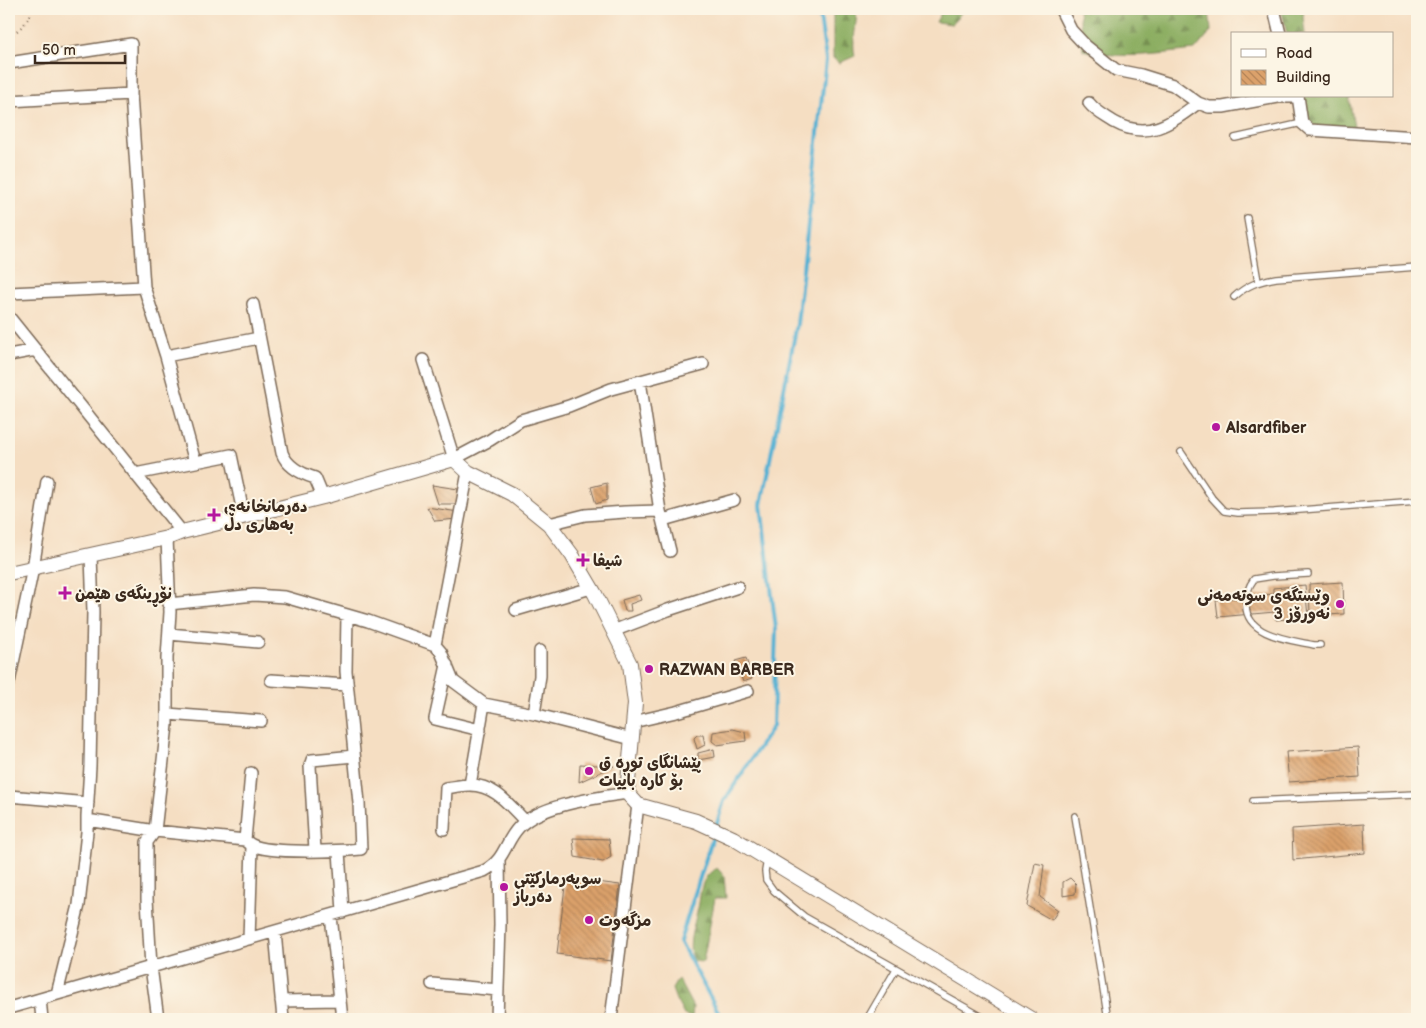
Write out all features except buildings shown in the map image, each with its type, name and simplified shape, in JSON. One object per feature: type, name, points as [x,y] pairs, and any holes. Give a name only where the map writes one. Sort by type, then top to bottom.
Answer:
[{"type":"street","points":[[1274,9],[1280,32]]},
{"type":"street","points":[[1061,10],[1071,30],[1092,51],[1116,70],[1141,75],[1173,85],[1198,103],[1209,106],[1223,107],[1272,98]]},
{"type":"street","points":[[9,62],[131,44],[130,94],[144,287],[166,356],[195,462]]},
{"type":"street","points":[[9,101],[130,94]]},
{"type":"street","points":[[1298,98],[1302,123],[1310,130],[1417,137]]},
{"type":"street","points":[[1089,103],[1095,110],[1123,127],[1146,131],[1164,126],[1198,103]]},
{"type":"street","points":[[9,292],[144,287]]},
{"type":"street","points":[[253,304],[282,453],[288,463],[315,478],[323,497]]},
{"type":"street","points":[[9,317],[182,532]]},
{"type":"street","points":[[166,356],[260,338]]},
{"type":"street","points":[[9,355],[36,350]]},
{"type":"street","points":[[424,360],[454,459],[468,472],[512,494],[549,524],[572,555],[630,664],[635,703],[627,793],[638,805],[696,821],[733,838],[766,860],[1031,1019]]},
{"type":"street","points":[[9,573],[168,538],[182,532],[323,497],[454,459],[490,440],[521,420],[569,406],[611,389],[704,364]]},
{"type":"street","points":[[640,381],[670,552]]},
{"type":"street","points":[[135,474],[231,455],[244,517]]},
{"type":"street","points":[[435,645],[468,472]]},
{"type":"street","points":[[9,682],[33,568],[47,481]]},
{"type":"street","points":[[549,524],[585,515],[625,512],[662,515],[734,500]]},
{"type":"street","points":[[158,1019],[151,967],[147,899],[147,842],[155,831],[162,780],[167,714],[170,612],[168,538]]},
{"type":"street","points":[[57,994],[79,905],[88,832],[93,612],[91,555]]},
{"type":"street","points":[[613,631],[668,610],[738,587]]},
{"type":"street","points":[[516,610],[591,588]]},
{"type":"street","points":[[169,604],[254,595],[285,597],[347,615],[435,645],[441,652],[453,681],[484,704],[534,714],[632,739]]},
{"type":"street","points":[[87,820],[249,843],[283,851],[361,849],[359,803],[347,685],[347,615]]},
{"type":"street","points":[[169,634],[258,642]]},
{"type":"street","points":[[534,714],[540,676],[540,651]]},
{"type":"street","points":[[447,665],[434,718],[480,730]]},
{"type":"street","points":[[271,680],[347,685]]},
{"type":"street","points":[[633,722],[676,712],[748,691]]},
{"type":"street","points":[[470,785],[484,704]]},
{"type":"street","points":[[167,714],[261,721]]},
{"type":"street","points":[[315,850],[310,766],[312,760],[354,756]]},
{"type":"street","points":[[249,939],[251,773]]},
{"type":"street","points":[[444,829],[446,788],[470,785],[489,789],[501,796],[525,820]]},
{"type":"street","points":[[9,1008],[484,871],[499,860],[517,829],[525,820],[536,814],[576,802],[627,793]]},
{"type":"street","points":[[9,796],[88,803]]},
{"type":"street","points":[[611,1019],[638,805]]},
{"type":"street","points":[[339,851],[343,912]]},
{"type":"street","points":[[497,1019],[500,925],[499,860]]},
{"type":"street","points":[[331,916],[342,1019]]},
{"type":"street","points":[[276,932],[283,1019]]},
{"type":"street","points":[[432,984],[498,990]]},
{"type":"street","points":[[40,999],[42,1019]]},
{"type":"street","points":[[281,1001],[340,1000]]},
{"type":"lane","points":[[1235,138],[1302,123]]},
{"type":"lane","points":[[1246,218],[1258,282]]},
{"type":"lane","points":[[1234,297],[1244,288],[1258,282],[1276,278],[1417,267]]},
{"type":"lane","points":[[1181,452],[1212,498],[1224,511],[1238,513],[1274,512],[1417,501]]},
{"type":"lane","points":[[1308,574],[1254,579],[1246,595],[1246,609],[1254,626],[1274,636],[1320,645]]},
{"type":"lane","points":[[1254,801],[1417,794]]},
{"type":"lane","points":[[1075,816],[1108,1019]]},
{"type":"lane","points":[[766,860],[766,880],[774,892],[805,916],[986,1019]]},
{"type":"lane","points":[[867,1019],[896,969]]},
{"type":"path","points":[[9,36],[14,34],[33,9]]},
{"type":"green space","points":[[833,9],[856,9],[855,56],[839,63],[833,58]]},
{"type":"green space","points":[[943,9],[964,9],[952,24],[936,22]]},
{"type":"green space","points":[[1079,9],[1209,9],[1211,31],[1195,50],[1139,55],[1097,53],[1083,50]]},
{"type":"green space","points":[[1281,9],[1304,9],[1305,32],[1287,32]]},
{"type":"green space","points":[[1302,98],[1349,98],[1354,127],[1321,129],[1310,122]]},
{"type":"green space","points":[[717,868],[724,876],[726,898],[715,898],[703,962],[692,961],[690,947],[702,887],[708,875]]},
{"type":"green space","points":[[678,979],[693,1007],[692,1017],[684,1015],[676,1000],[672,989]]},
{"type":"waterway","points":[[722,1019],[680,941],[724,801],[773,726],[776,629],[761,505],[797,324],[826,60],[819,9]]},
{"type":"place","name":"Alsardfiber","points":[[1216,427]]},
{"type":"place","name":"دەرمانخانەی بەهاری دڵ","points":[[214,515]]},
{"type":"place","name":"شیفا","points":[[583,560]]},
{"type":"place","name":"نۆڕینگەی هێمن","points":[[65,593]]},
{"type":"place","name":"وێستگەی سوتەمەنی نەورۆز 3","points":[[1340,604]]},
{"type":"place","name":"RAZWAN BARBER","points":[[649,669]]},
{"type":"place","name":"پێشانگای توڕه ق بۆ کاره باییات","points":[[589,771]]},
{"type":"place","name":"سوپەرمارکێتی دەرباز","points":[[504,887]]},
{"type":"place","name":"مزگه‌وت","points":[[589,920]]}]
